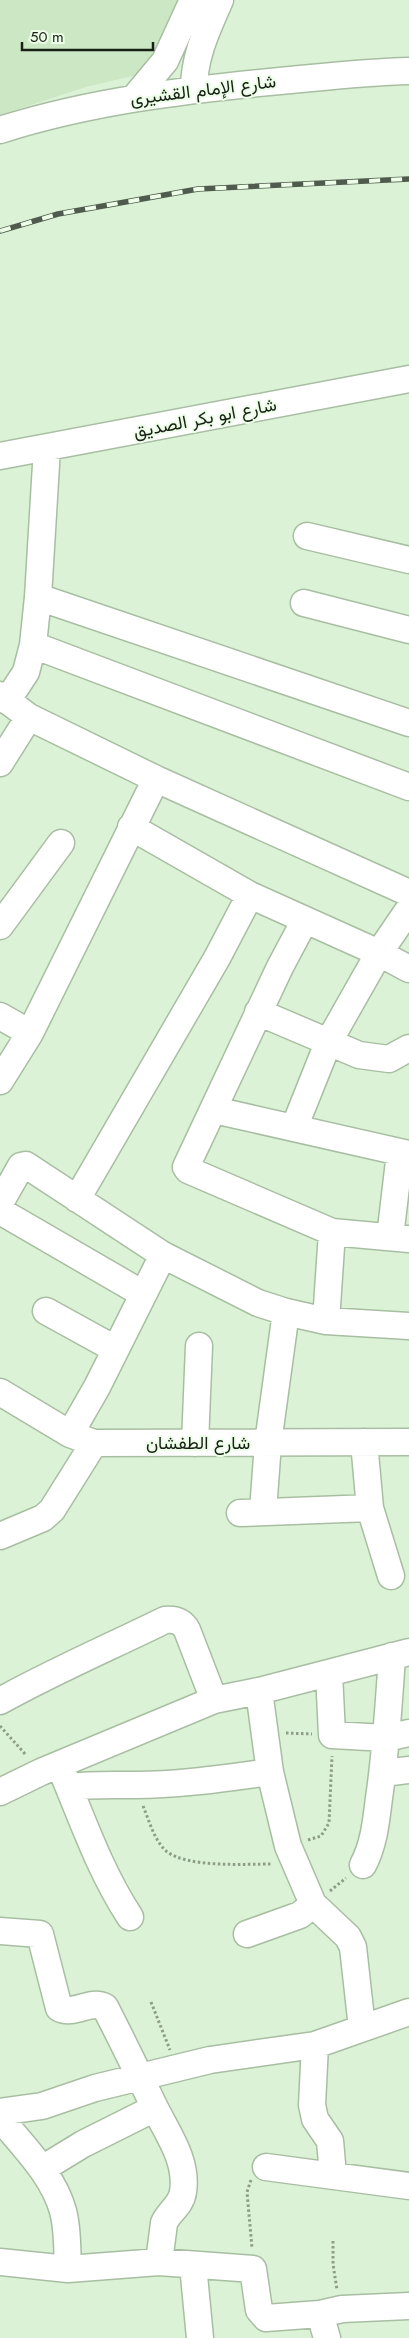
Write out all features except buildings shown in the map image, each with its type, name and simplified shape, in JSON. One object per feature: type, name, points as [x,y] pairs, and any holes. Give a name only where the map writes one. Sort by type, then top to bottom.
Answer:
[{"type":"street","points":[[135,97],[165,61],[193,0]]},
{"type":"street","points":[[194,89],[194,74],[199,46],[220,0]]},
{"type":"street","name":"شارع الإمام القشيرى","points":[[0,130],[76,109],[135,97],[194,89],[409,71]]},
{"type":"street","name":"شارع ابو بكر الصديق","points":[[0,456],[409,380]]},
{"type":"street","points":[[47,448],[38,597],[33,645],[26,672],[4,698],[29,717],[156,779],[409,893]]},
{"type":"street","points":[[307,536],[409,560]]},
{"type":"street","points":[[38,597],[409,723]]},
{"type":"street","points":[[304,602],[409,630]]},
{"type":"street","points":[[33,645],[409,787]]},
{"type":"street","points":[[0,763],[29,717]]},
{"type":"street","points":[[0,1081],[30,1033],[130,827],[156,779]]},
{"type":"street","points":[[130,827],[250,895],[379,952],[409,969]]},
{"type":"street","points":[[0,926],[61,843]]},
{"type":"street","points":[[77,1199],[217,958],[250,895]]},
{"type":"street","points":[[294,1128],[328,1042],[379,952],[409,909]]},
{"type":"street","points":[[214,1110],[405,1154],[400,1238],[332,1232],[188,1170],[187,1163],[214,1110],[258,1012],[305,920]]},
{"type":"street","points":[[258,1012],[359,1055],[389,1058],[401,1054],[409,1048]]},
{"type":"street","points":[[0,1016],[30,1033]]},
{"type":"street","points":[[0,1203],[24,1164],[164,1254],[258,1303],[286,1312],[326,1321],[409,1326]]},
{"type":"street","points":[[0,1211],[143,1294]]},
{"type":"street","points":[[326,1321],[332,1232]]},
{"type":"street","points":[[70,1434],[97,1387],[164,1254]]},
{"type":"street","points":[[46,1311],[115,1349]]},
{"type":"street","points":[[286,1312],[268,1443],[252,1512],[370,1508]]},
{"type":"street","points":[[195,1443],[200,1346]]},
{"type":"street","name":"شارع الطفشان","points":[[0,1392],[70,1434],[94,1443],[409,1442]]},
{"type":"street","points":[[364,1442],[370,1508],[391,1576]]},
{"type":"street","points":[[0,1536],[43,1518],[52,1510],[94,1443]]},
{"type":"street","points":[[0,1701],[50,1674],[165,1620],[171,1619],[184,1624],[214,1700]]},
{"type":"street","points":[[0,1792],[56,1774],[214,1700],[259,1691],[401,1654],[397,1736],[383,1773],[374,1833],[369,1853],[363,1865]]},
{"type":"street","points":[[329,1673],[332,1735],[397,1736]]},
{"type":"street","points":[[259,1691],[270,1772],[293,1856],[313,1904],[348,1937],[353,1947],[362,2028]]},
{"type":"street","points":[[383,1773],[409,1770]]},
{"type":"street","points":[[56,1774],[98,1783],[134,1785],[209,1781],[270,1772]]},
{"type":"street","points":[[56,1774],[115,1894],[130,1917]]},
{"type":"street","points":[[247,1934],[300,1914],[313,1904]]},
{"type":"street","points":[[0,1931],[40,1934],[59,2008],[65,2010],[95,2004],[106,2007],[155,2108],[173,2140],[184,2177],[180,2204],[166,2218],[164,2223],[159,2262]]},
{"type":"street","points":[[0,2112],[42,2106],[95,2088],[141,2078],[177,2067],[210,2060],[315,2045],[409,2012]]},
{"type":"street","points":[[315,2045],[312,2105],[315,2120],[330,2140],[333,2175]]},
{"type":"street","points":[[42,2169],[83,2144],[155,2108]]},
{"type":"street","points":[[0,2118],[42,2169],[63,2210],[68,2269]]},
{"type":"street","points":[[266,2167],[409,2186]]},
{"type":"street","points":[[0,2262],[68,2269],[159,2262],[253,2269],[259,2310],[262,2316],[266,2318],[330,2320],[409,2306]]},
{"type":"street","points":[[193,2265],[200,2338]]},
{"type":"path","points":[[0,1726],[56,1774]]},
{"type":"path","points":[[134,1785],[157,1839],[166,1851],[187,1860],[293,1856],[321,1836],[329,1823],[332,1735],[266,1732]]},
{"type":"path","points":[[313,1904],[363,1865]]},
{"type":"path","points":[[151,2002],[177,2067]]},
{"type":"path","points":[[253,2269],[247,2192],[255,2174],[266,2167]]},
{"type":"path","points":[[330,2320],[333,2241]]},
{"type":"shaded area","points":[[0,0],[185,0],[154,71],[86,87],[0,115]]},
{"type":"railway","points":[[0,231],[58,214],[198,189],[409,179]]}]
